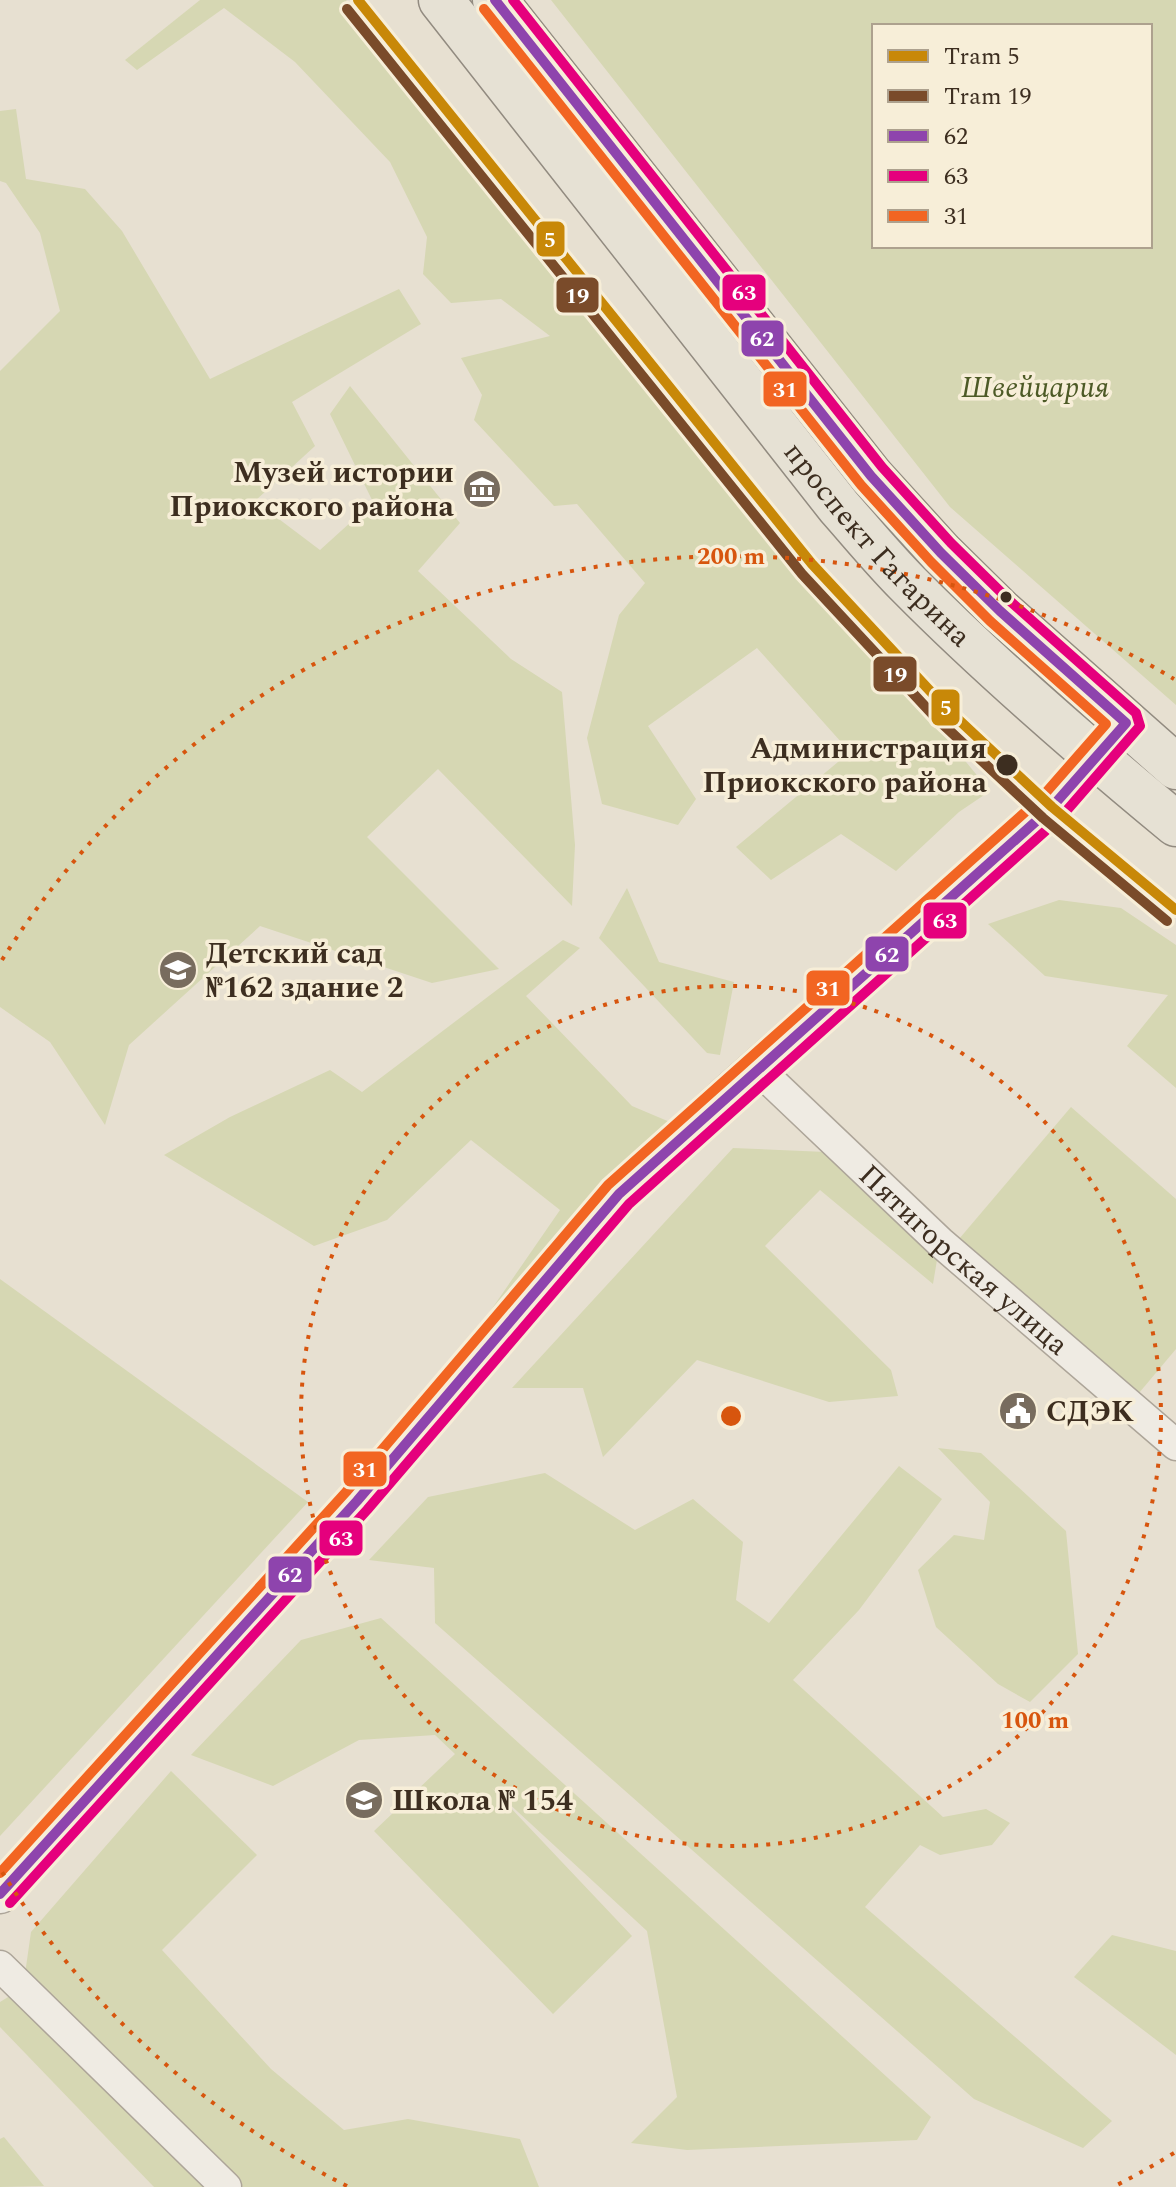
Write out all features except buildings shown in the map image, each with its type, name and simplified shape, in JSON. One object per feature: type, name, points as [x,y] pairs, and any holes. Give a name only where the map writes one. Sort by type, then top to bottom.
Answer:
[{"type":"main road","name":"проспект Гагарина","points":[[441,0],[839,507],[907,583],[1096,758],[1176,824]]},
{"type":"main road","name":"проспект Гагарина","points":[[495,0],[871,476],[941,553],[1000,611],[1176,767]]},
{"type":"main road","points":[[1096,758],[1126,723]]},
{"type":"street","points":[[0,1894],[357,1501],[619,1194],[1052,807],[1096,758]]},
{"type":"street","name":"Пятигорская улица","points":[[757,1068],[940,1242],[1176,1445]]},
{"type":"street","points":[[0,1966],[226,2187]]},
{"type":"green space","points":[[200,0],[346,0],[597,315],[990,791],[959,812],[896,871],[841,834],[771,880],[736,847],[850,752],[757,648],[648,726],[696,799],[678,825],[602,804],[587,738],[619,615],[645,583],[577,504],[554,506],[474,420],[482,395],[461,358],[550,336],[501,299],[451,303],[423,274],[427,237],[390,162],[295,62],[224,8],[137,70],[125,60]]},
{"type":"green space","name":"Швейцария","points":[[551,0],[1176,0],[1176,705],[950,507]]},
{"type":"green space","points":[[16,109],[26,179],[85,189],[122,231],[210,379],[399,289],[421,324],[292,402],[315,446],[255,501],[320,550],[373,502],[330,414],[350,386],[460,523],[418,571],[511,659],[562,692],[575,845],[572,906],[438,769],[367,837],[499,969],[432,983],[260,926],[129,1045],[105,1125],[50,1042],[0,1007],[0,371],[60,311],[40,233],[6,183],[0,181],[0,111]]},
{"type":"green space","points":[[627,888],[659,962],[734,982],[720,1055],[707,1053],[599,938]]},
{"type":"green space","points":[[1059,900],[1121,908],[1176,945],[1176,1088],[1127,1046],[1168,995],[1045,976],[988,924]]},
{"type":"green space","points":[[563,940],[580,948],[526,996],[632,1106],[684,1128],[492,1329],[482,1323],[560,1210],[471,1140],[387,1220],[314,1246],[164,1155],[230,1117],[330,1070],[362,1092]]},
{"type":"green space","points":[[1071,1107],[1176,1199],[1176,1349],[1139,1393],[959,1239]]},
{"type":"green space","points":[[733,1148],[826,1152],[937,1260],[933,1284],[820,1190],[765,1246],[891,1370],[898,1396],[829,1402],[697,1360],[603,1457],[583,1388],[512,1388]]},
{"type":"green space","points":[[0,1279],[308,1502],[0,1836]]},
{"type":"green space","points":[[938,1448],[981,1453],[1066,1531],[1078,1654],[1030,1702],[998,1684],[936,1627],[918,1570],[954,1535],[984,1540],[990,1502]]},
{"type":"green space","points":[[899,1466],[942,1499],[859,1610],[793,1680],[943,1817],[986,1809],[1010,1823],[992,1845],[940,1855],[920,1845],[865,1907],[1112,2121],[1083,2148],[974,2099],[435,1623],[434,1568],[369,1560],[428,1497],[545,1473],[635,1530],[693,1499],[743,1542],[736,1600],[769,1623]]},
{"type":"green space","points":[[381,1618],[931,2117],[917,2140],[687,2150],[631,2143],[677,2097],[647,1931],[492,1788],[632,1936],[553,2014],[374,1831],[455,1754],[435,1735],[359,1740],[273,1786],[191,1755],[301,1640]]},
{"type":"green space","points":[[171,1771],[257,1855],[162,1950],[271,2069],[344,2130],[408,2119],[520,2139],[539,2187],[243,2187],[25,1974],[31,1932]]},
{"type":"green space","points":[[1112,1935],[1176,1951],[1176,2055],[1074,1977]]},
{"type":"green space","points":[[13,1994],[210,2187],[154,2187],[0,2027],[0,2002]]},
{"type":"green space","points":[[4,2137],[44,2186],[0,2187],[0,2139]]},
{"type":"tram line","name":"5","points":[[358,0],[812,564],[945,707],[1052,807],[1176,910]]},
{"type":"tram line","name":"19","points":[[347,9],[802,574],[935,717],[1043,818],[1167,921]]},
{"type":"transit line","name":"62","points":[[0,1894],[357,1501],[619,1194],[1052,807],[1126,723],[1000,611],[941,553],[871,476],[495,0]]},
{"type":"transit line","name":"63","points":[[10,1903],[367,1510],[629,1204],[1061,817],[1140,726],[1136,713],[1010,601],[951,543],[882,467],[513,0]]},
{"type":"transit line","name":"31","points":[[0,1873],[346,1492],[608,1185],[1042,797],[1106,724],[990,621],[861,485],[484,9]]},
{"type":"place","name":"Музей истории Приокского района","points":[[482,489]]},
{"type":"place","name":"Администрация Приокского района","points":[[1007,765]]},
{"type":"place","name":"Детский сад №162 здание 2","points":[[178,970]]},
{"type":"place","name":"СДЭК","points":[[1018,1411]]},
{"type":"place","name":"Школа № 154","points":[[364,1800]]}]
